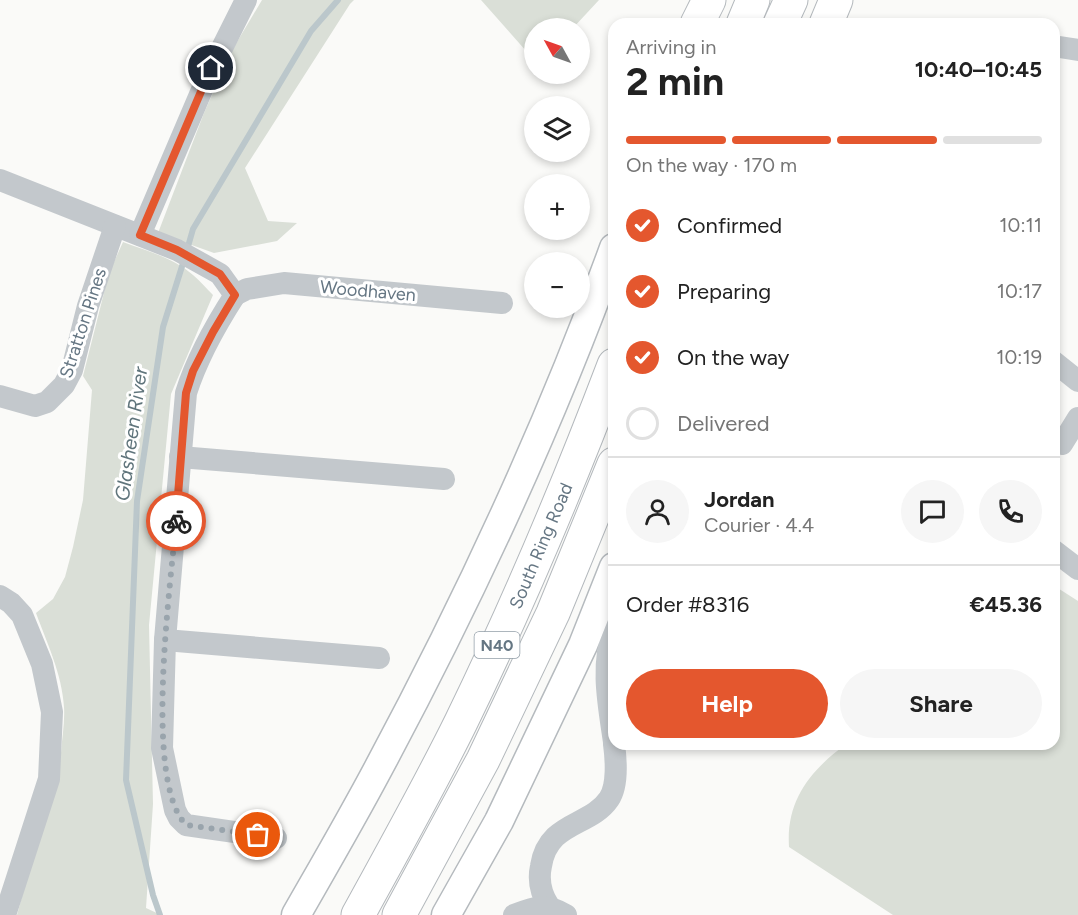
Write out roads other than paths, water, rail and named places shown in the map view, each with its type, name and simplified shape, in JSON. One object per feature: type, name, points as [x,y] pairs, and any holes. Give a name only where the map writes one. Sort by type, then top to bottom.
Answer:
[{"type":"highway","points":[[699,18],[707,0]]},
{"type":"highway","points":[[746,18],[753,0]]},
{"type":"highway","points":[[783,18],[791,0]]},
{"type":"highway","points":[[828,18],[836,0]]},
{"type":"highway","name":"South Ring Road","points":[[358,915],[461,723],[514,610],[579,458],[608,381]]},
{"type":"highway","name":"South Ring Road","points":[[399,915],[483,760],[552,613],[608,478]]},
{"type":"main road","points":[[842,18],[853,0]]},
{"type":"main road","name":"N40","points":[[296,915],[378,769],[474,577],[519,483],[608,265]]},
{"type":"main road","points":[[446,915],[499,821],[583,645],[608,582]]},
{"type":"street","points":[[140,235],[207,78],[246,0]]},
{"type":"street","points":[[1060,47],[1078,50]]},
{"type":"street","points":[[0,180],[177,250],[220,274],[235,295],[193,371],[186,393],[165,640],[162,748],[172,801],[179,818],[186,825],[276,838]]},
{"type":"street","name":"Stratton Pines","points":[[0,396],[35,406],[47,402],[64,385],[72,370],[88,306],[116,225]]},
{"type":"street","name":"Woodhaven","points":[[235,295],[247,288],[284,283],[502,303]]},
{"type":"street","points":[[1060,367],[1078,381]]},
{"type":"street","points":[[1062,444],[1078,418]]},
{"type":"street","points":[[180,457],[444,479]]},
{"type":"street","points":[[1060,555],[1078,569]]},
{"type":"street","points":[[0,596],[11,603],[22,615],[42,664],[52,712],[49,779],[5,915]]},
{"type":"street","points":[[165,640],[379,658]]},
{"type":"street","points":[[608,655],[608,687]]},
{"type":"street","points":[[557,911],[544,898],[541,888],[540,872],[544,853],[550,842],[560,833],[608,801],[613,789],[614,750]]},
{"type":"street","points":[[514,915],[524,910],[557,911]]},
{"type":"waterway","name":"Glasheen River","points":[[187,250],[193,229],[311,31],[338,0]]},
{"type":"waterway","name":"Glasheen River","points":[[160,915],[153,895],[126,780],[137,501],[163,327],[184,260]]}]
